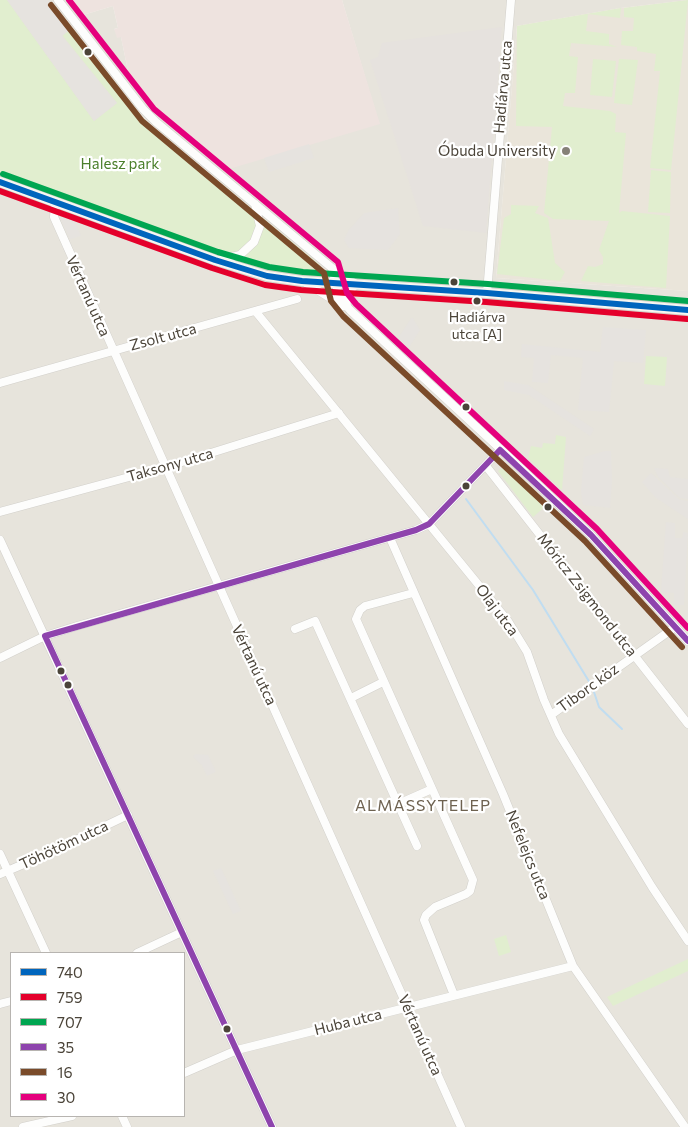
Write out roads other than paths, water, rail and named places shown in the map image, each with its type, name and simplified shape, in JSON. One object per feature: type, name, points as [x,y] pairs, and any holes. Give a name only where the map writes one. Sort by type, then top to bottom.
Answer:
[{"type":"main road","points":[[0,182],[215,260],[267,276],[302,281],[487,293],[688,310]]},
{"type":"street","points":[[58,0],[148,115],[255,202],[332,268],[356,284],[346,295],[345,302],[350,310]]},
{"type":"street","name":"Hadiárva utca","points":[[487,293],[511,0]]},
{"type":"street","name":"Vértanú utca","points":[[55,202],[54,217],[462,1127]]},
{"type":"street","points":[[215,260],[240,255],[254,242],[260,226],[255,202]]},
{"type":"street","points":[[332,268],[339,297],[350,310],[591,535],[688,641]]},
{"type":"street","points":[[302,281],[350,310]]},
{"type":"street","name":"Zsolt utca","points":[[0,382],[298,299]]},
{"type":"street","name":"Olaj utca","points":[[256,312],[516,634],[527,652],[551,715],[567,747],[652,887],[688,941]]},
{"type":"street","name":"Taksony utca","points":[[0,512],[166,467],[339,413]]},
{"type":"street","points":[[0,658],[45,636],[390,538],[429,524],[500,450]]},
{"type":"street","name":"Móricz Zsigmond utca","points":[[486,466],[688,724]]},
{"type":"street","name":"Nefelejcs utca","points":[[390,538],[503,794],[573,966],[684,1127]]},
{"type":"street","points":[[0,540],[272,1127]]},
{"type":"street","points":[[413,593],[365,606],[357,614],[356,624],[384,682],[472,880],[470,891],[435,907],[426,915],[424,920],[454,995]]},
{"type":"street","points":[[295,629],[316,621],[417,846]]},
{"type":"street","points":[[675,627],[688,632]]},
{"type":"street","name":"Tiborc köz","points":[[551,715],[675,627]]},
{"type":"street","points":[[351,698],[384,682]]},
{"type":"street","points":[[398,804],[432,790]]},
{"type":"street","name":"Töhötöm utca","points":[[4,873],[128,816]]},
{"type":"street","points":[[0,854],[4,873],[45,952]]},
{"type":"street","points":[[140,952],[182,932]]},
{"type":"street","name":"Huba utca","points":[[185,1073],[236,1050],[573,966]]},
{"type":"street","points":[[23,1127],[68,1117]]},
{"type":"waterway","points":[[466,499],[533,590],[590,683]]},
{"type":"waterway","points":[[593,689],[599,707],[622,729]]},
{"type":"place","name":"Óbuda University","points":[[566,151]]},
{"type":"place","name":"Hadiárva utca [A]","points":[[477,301]]},
{"type":"district","name":"ALMÁSSYTELEP","points":[[423,806]]},
{"type":"park label","name":"Halesz park","points":[[120,164]]}]
